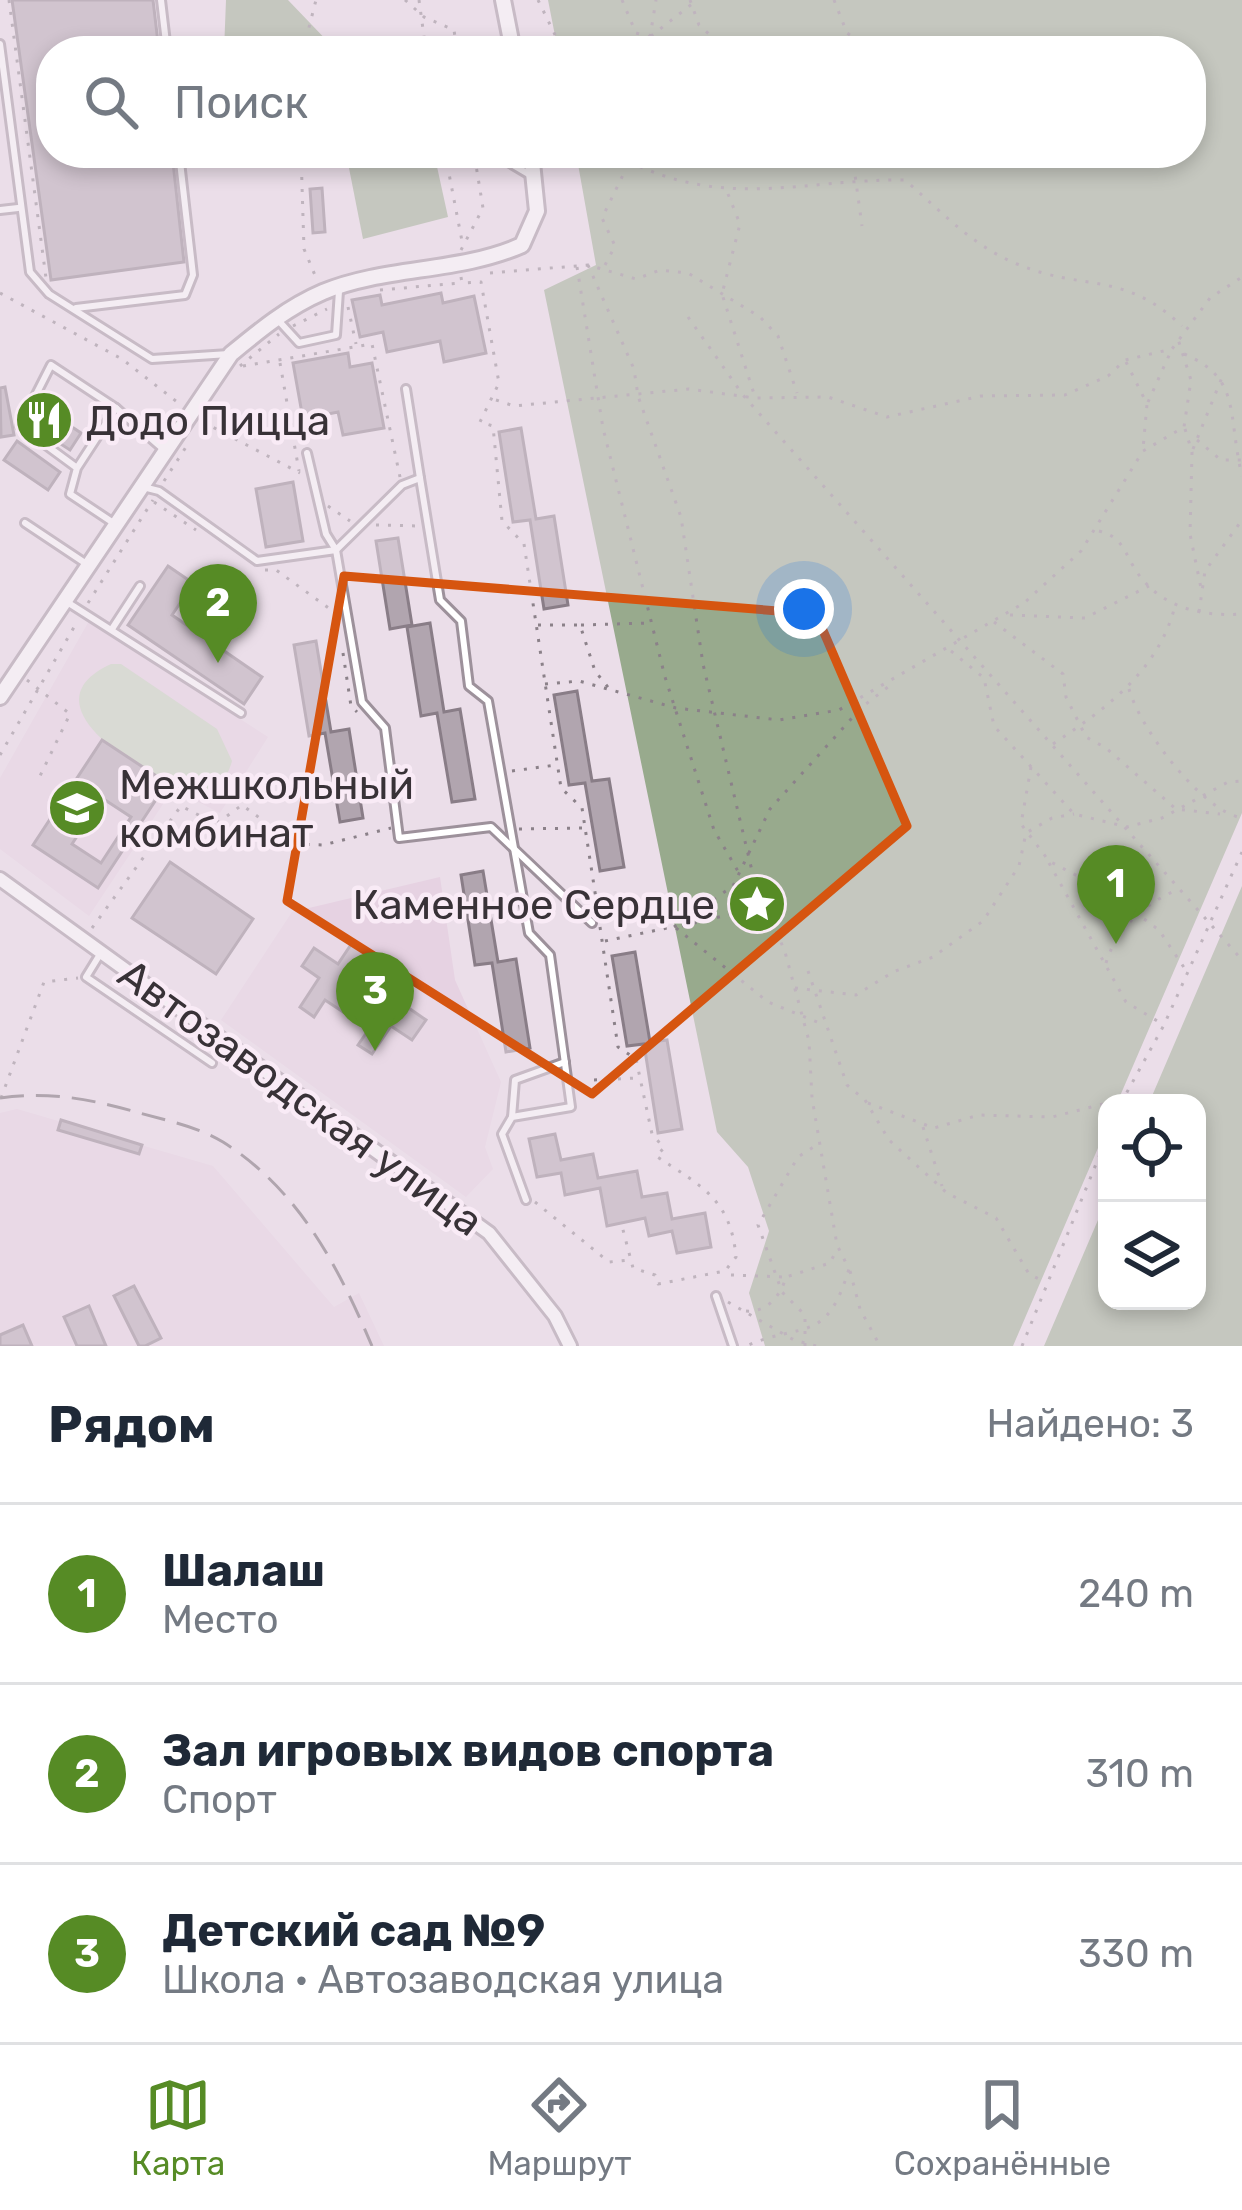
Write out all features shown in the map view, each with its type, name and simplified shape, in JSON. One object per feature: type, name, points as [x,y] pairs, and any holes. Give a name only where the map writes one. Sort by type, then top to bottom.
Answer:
[{"type":"street","points":[[503,0],[510,36]]},
{"type":"street","points":[[0,697],[231,354],[276,317],[322,292],[339,295],[522,245],[537,211],[534,168]]},
{"type":"street","name":"Автозаводская улица","points":[[0,879],[489,1233],[555,1316],[570,1346]]},
{"type":"lane","points":[[161,0],[165,36]]},
{"type":"lane","points":[[0,44],[30,272],[49,293],[152,358],[231,354]]},
{"type":"lane","points":[[72,309],[185,295],[194,275],[181,168]]},
{"type":"lane","points":[[519,168],[536,178]]},
{"type":"lane","points":[[0,211],[18,208]]},
{"type":"lane","points":[[276,317],[299,343],[336,335],[339,295]]},
{"type":"lane","points":[[77,468],[20,426],[51,365],[116,408],[165,451]]},
{"type":"lane","points":[[406,389],[440,600],[461,621],[469,686],[488,701],[529,933],[550,955],[572,1107],[512,1117]]},
{"type":"lane","points":[[115,524],[70,494],[77,468],[116,408]]},
{"type":"lane","points":[[308,453],[336,550],[362,702],[385,728],[399,838],[491,826],[592,923]]},
{"type":"lane","points":[[140,487],[158,491],[256,561],[336,550],[356,525],[402,485],[421,478]]},
{"type":"lane","points":[[25,523],[88,565]]},
{"type":"lane","points":[[112,628],[140,586]]},
{"type":"lane","points":[[64,600],[241,713]]},
{"type":"lane","points":[[102,951],[86,977],[212,1064]]},
{"type":"lane","points":[[526,1200],[502,1134],[512,1117],[515,1080],[565,1062]]},
{"type":"lane","points":[[716,1296],[733,1346]]},
{"type":"path","points":[[9,0],[49,293]]},
{"type":"path","points":[[307,36],[316,0]]},
{"type":"path","points":[[405,0],[424,17],[454,30],[455,36]]},
{"type":"path","points":[[419,0],[426,36]]},
{"type":"path","points":[[538,0],[556,36]]},
{"type":"path","points":[[622,0],[636,33],[646,36]]},
{"type":"path","points":[[650,36],[656,0]]},
{"type":"path","points":[[834,0],[852,36]]},
{"type":"path","points":[[651,36],[693,1],[699,25],[711,36]]},
{"type":"path","points":[[301,168],[304,249],[322,292]]},
{"type":"path","points":[[448,168],[462,243]]},
{"type":"path","points":[[462,283],[458,265],[462,243],[483,208],[476,168]]},
{"type":"path","points":[[604,266],[615,246],[602,218],[622,168]]},
{"type":"path","points":[[643,168],[659,177],[728,192],[860,179],[905,180],[964,236],[1019,265],[1130,288],[1183,328]]},
{"type":"path","points":[[857,168],[862,226]]},
{"type":"path","points":[[728,192],[740,224],[722,294],[734,346],[755,398]]},
{"type":"path","points":[[589,265],[634,369],[638,396],[681,517],[703,664],[747,851],[809,1041],[819,1143],[837,1245],[860,1309],[880,1346]]},
{"type":"path","points":[[490,273],[589,265],[636,279],[660,270],[688,273],[778,336],[798,394]]},
{"type":"path","points":[[578,267],[603,428],[628,511],[651,623],[714,830],[736,875],[758,904],[766,907]]},
{"type":"path","points":[[545,684],[579,681],[676,707],[779,720],[839,710],[950,650],[1005,615],[1081,551],[1143,451],[1147,404],[1177,336],[1210,298],[1242,277]]},
{"type":"path","points":[[375,291],[481,282],[499,383],[480,422],[493,426],[502,521],[524,544],[561,788],[582,808],[618,1047],[636,1059],[652,1134],[664,1148],[656,1156],[706,1190],[733,1221],[736,1257],[724,1271],[658,1284],[655,1275],[633,1268],[622,1226]]},
{"type":"path","points":[[0,293],[122,359],[189,412],[313,479]]},
{"type":"path","points":[[356,346],[347,299],[339,295],[239,367],[372,344],[402,485]]},
{"type":"path","points":[[688,317],[743,395],[1242,960]]},
{"type":"path","points":[[1177,336],[1191,380],[1184,427],[1192,452]]},
{"type":"path","points":[[496,400],[514,406],[689,389],[755,398],[828,397],[886,417],[981,396],[1065,394],[1108,376],[1125,360],[1172,350]]},
{"type":"path","points":[[1183,354],[1218,366],[1232,385],[1242,476]]},
{"type":"path","points":[[280,360],[300,473]]},
{"type":"path","points":[[1125,360],[1147,404]]},
{"type":"path","points":[[1202,593],[1190,533],[1192,452],[1224,374]]},
{"type":"path","points":[[1143,451],[1184,427]]},
{"type":"path","points":[[0,755],[37,686],[191,438]]},
{"type":"path","points":[[1196,440],[1212,455],[1240,460]]},
{"type":"path","points":[[319,500],[356,525]]},
{"type":"path","points":[[152,501],[202,535]]},
{"type":"path","points":[[1199,613],[1204,572],[1242,520]]},
{"type":"path","points":[[385,525],[428,526]]},
{"type":"path","points":[[1096,531],[1124,546],[1150,586],[1175,606],[1199,613],[1242,614]]},
{"type":"path","points":[[253,568],[276,571],[337,611],[339,630]]},
{"type":"path","points":[[1005,615],[1085,618],[1150,586]]},
{"type":"path","points":[[1053,744],[1129,688],[1167,635],[1175,606]]},
{"type":"path","points":[[994,622],[1063,674],[1079,727],[1176,809],[1242,818]]},
{"type":"path","points":[[536,625],[651,623]]},
{"type":"path","points":[[580,625],[595,671],[614,694]]},
{"type":"path","points":[[342,649],[351,706],[365,720]]},
{"type":"path","points":[[950,650],[984,677],[994,726],[1074,814]]},
{"type":"path","points":[[14,673],[70,714],[40,776]]},
{"type":"path","points":[[674,927],[706,910],[733,886],[770,809],[862,707],[897,680]]},
{"type":"path","points":[[1129,688],[1133,705],[1220,814]]},
{"type":"path","points":[[502,772],[557,765]]},
{"type":"path","points":[[1031,765],[1021,824],[1049,862],[1126,1002],[1164,1025]]},
{"type":"path","points":[[794,987],[856,995],[893,972],[933,957],[983,921],[1019,866],[1027,833],[1052,818],[1074,814],[1127,827],[1228,782],[1242,781]]},
{"type":"path","points":[[91,929],[181,806],[216,824],[242,805],[295,844],[322,844],[398,827]]},
{"type":"path","points":[[510,829],[584,828]]},
{"type":"path","points":[[1126,1094],[1164,1025],[1242,852]]},
{"type":"path","points":[[1049,862],[1159,930],[1187,971]]},
{"type":"path","points":[[1105,966],[1112,939],[1137,914],[1180,888]]},
{"type":"path","points":[[602,941],[758,904]]},
{"type":"path","points":[[674,927],[768,1002],[824,1026]]},
{"type":"path","points":[[808,970],[836,1066],[890,1140],[964,1206],[996,1218],[1029,1274],[1045,1282]]},
{"type":"path","points":[[1,1098],[44,982],[86,977]]},
{"type":"path","points":[[594,1080],[640,1078]]},
{"type":"path","points":[[866,1103],[934,1128],[980,1114],[1052,1117],[1098,1106]]},
{"type":"path","points":[[921,1124],[942,1188]]},
{"type":"path","points":[[806,1344],[805,1315],[782,1292],[758,1225],[798,1157],[819,1143]]},
{"type":"path","points":[[1022,1346],[1098,1158]]},
{"type":"path","points":[[526,1200],[553,1210],[609,1262],[631,1260]]},
{"type":"path","points":[[731,1275],[786,1276],[830,1263],[837,1245]]},
{"type":"path","points":[[746,1346],[807,1333],[839,1302],[849,1269]]},
{"type":"path","points":[[746,1311],[764,1308],[782,1292],[786,1276]]},
{"type":"path","points":[[716,1296],[816,1346]]},
{"type":"highlighted area","points":[[344,576],[816,614],[907,826],[592,1094],[287,901]]},
{"type":"shaded area","points":[[89,621],[268,737],[220,813],[173,789],[89,916],[0,849],[0,778]]},
{"type":"shaded area","points":[[440,877],[455,980],[501,1082],[485,1147],[493,1169],[466,1197],[221,1020],[292,912]]},
{"type":"shaded area","points":[[17,1109],[213,1166],[334,1307],[359,1293],[384,1346],[0,1346],[0,1113]]},
{"type":"green space","points":[[226,0],[288,0],[322,36],[225,36]]},
{"type":"green space","points":[[548,0],[1242,0],[1242,813],[1121,1094],[1098,1094],[1098,1148],[1013,1346],[765,1346],[749,1293],[769,1231],[748,1167],[717,1132],[544,290],[596,265],[579,168],[1206,168],[1206,36],[555,36]]},
{"type":"green space","points":[[349,168],[437,168],[448,217],[363,239]]},
{"type":"green space","points":[[111,664],[121,664],[217,729],[232,761],[217,785],[191,794],[148,772],[101,738],[85,719],[79,700],[87,681]]},
{"type":"green space","points":[[1242,886],[1242,1346],[1044,1346],[1098,1220],[1098,1310],[1206,1310],[1206,1094],[1153,1094]]},
{"type":"building","points":[[12,0],[153,0],[157,36],[36,36],[36,168],[174,168],[184,262],[51,280]]},
{"type":"building","points":[[322,188],[325,232],[313,233],[310,189]]},
{"type":"building","points":[[441,293],[443,303],[474,296],[486,353],[444,362],[440,341],[387,352],[383,332],[360,337],[352,300],[380,295],[382,305]]},
{"type":"building","points":[[348,353],[350,367],[372,363],[384,428],[343,435],[338,412],[303,419],[293,363]]},
{"type":"building","points":[[5,387],[14,435],[1,437],[0,388]]},
{"type":"building","points":[[39,405],[81,433],[70,450],[30,424]]},
{"type":"building","points":[[521,428],[536,519],[554,516],[568,605],[544,609],[530,520],[513,522],[499,432]]},
{"type":"building","points":[[17,441],[60,472],[48,490],[4,460]]},
{"type":"building","points":[[293,482],[303,541],[266,547],[256,489]]},
{"type":"building","points":[[398,538],[412,625],[390,629],[376,541]]},
{"type":"building","points":[[168,566],[203,590],[196,600],[187,593],[172,615],[262,677],[244,704],[128,625]]},
{"type":"building","points":[[430,623],[444,712],[460,709],[475,799],[452,802],[437,713],[421,716],[407,627]]},
{"type":"building","points":[[316,641],[331,732],[349,729],[363,818],[340,822],[325,733],[309,736],[294,645]]},
{"type":"building","points":[[577,691],[592,781],[609,779],[624,867],[600,871],[585,783],[569,785],[554,695]]},
{"type":"building","name":"Межшкольный комбинат","points":[[102,740],[167,783],[98,888],[33,845]],"holes":[[[102,798],[131,817],[101,863],[72,844]]]},
{"type":"building","points":[[170,862],[253,919],[216,974],[132,918]]},
{"type":"building","points":[[483,871],[498,962],[516,959],[530,1048],[506,1052],[492,963],[475,965],[461,875]]},
{"type":"building","points":[[352,943],[370,955],[352,982],[377,999],[396,972],[413,983],[400,1002],[426,1020],[412,1040],[391,1026],[372,1054],[358,1045],[369,1029],[325,1000],[314,1017],[300,1007],[319,978],[302,966],[314,948],[338,964]]},
{"type":"building","points":[[635,952],[650,1042],[667,1040],[682,1129],[658,1133],[644,1044],[627,1046],[612,956]]},
{"type":"building","points":[[61,1120],[142,1145],[139,1154],[58,1130]]},
{"type":"building","points":[[555,1134],[561,1160],[593,1154],[598,1178],[637,1171],[642,1197],[667,1193],[672,1219],[705,1213],[711,1247],[677,1253],[672,1231],[649,1236],[645,1218],[607,1226],[600,1188],[565,1195],[561,1173],[537,1177],[529,1139]]},
{"type":"building","points":[[134,1286],[161,1338],[145,1346],[139,1346],[114,1296]]},
{"type":"building","points":[[89,1306],[106,1346],[77,1346],[64,1317]]},
{"type":"building","points":[[23,1325],[32,1346],[0,1346],[0,1335]]},
{"type":"railway","points":[[0,1098],[35,1095],[86,1100],[180,1124],[223,1142],[250,1161],[295,1207],[330,1259],[372,1346]]},
{"type":"place","name":"Додо Пицца","points":[[44,420]]},
{"type":"place","name":"Зал игровых видов спорта","points":[[218,663]]},
{"type":"place","name":"Межшкольный комбинат","points":[[77,808]]},
{"type":"place","name":"Каменное Сердце","points":[[757,904]]},
{"type":"place","name":"Шалаш","points":[[1116,944]]},
{"type":"place","name":"Детский сад №9","points":[[375,1051]]}]
